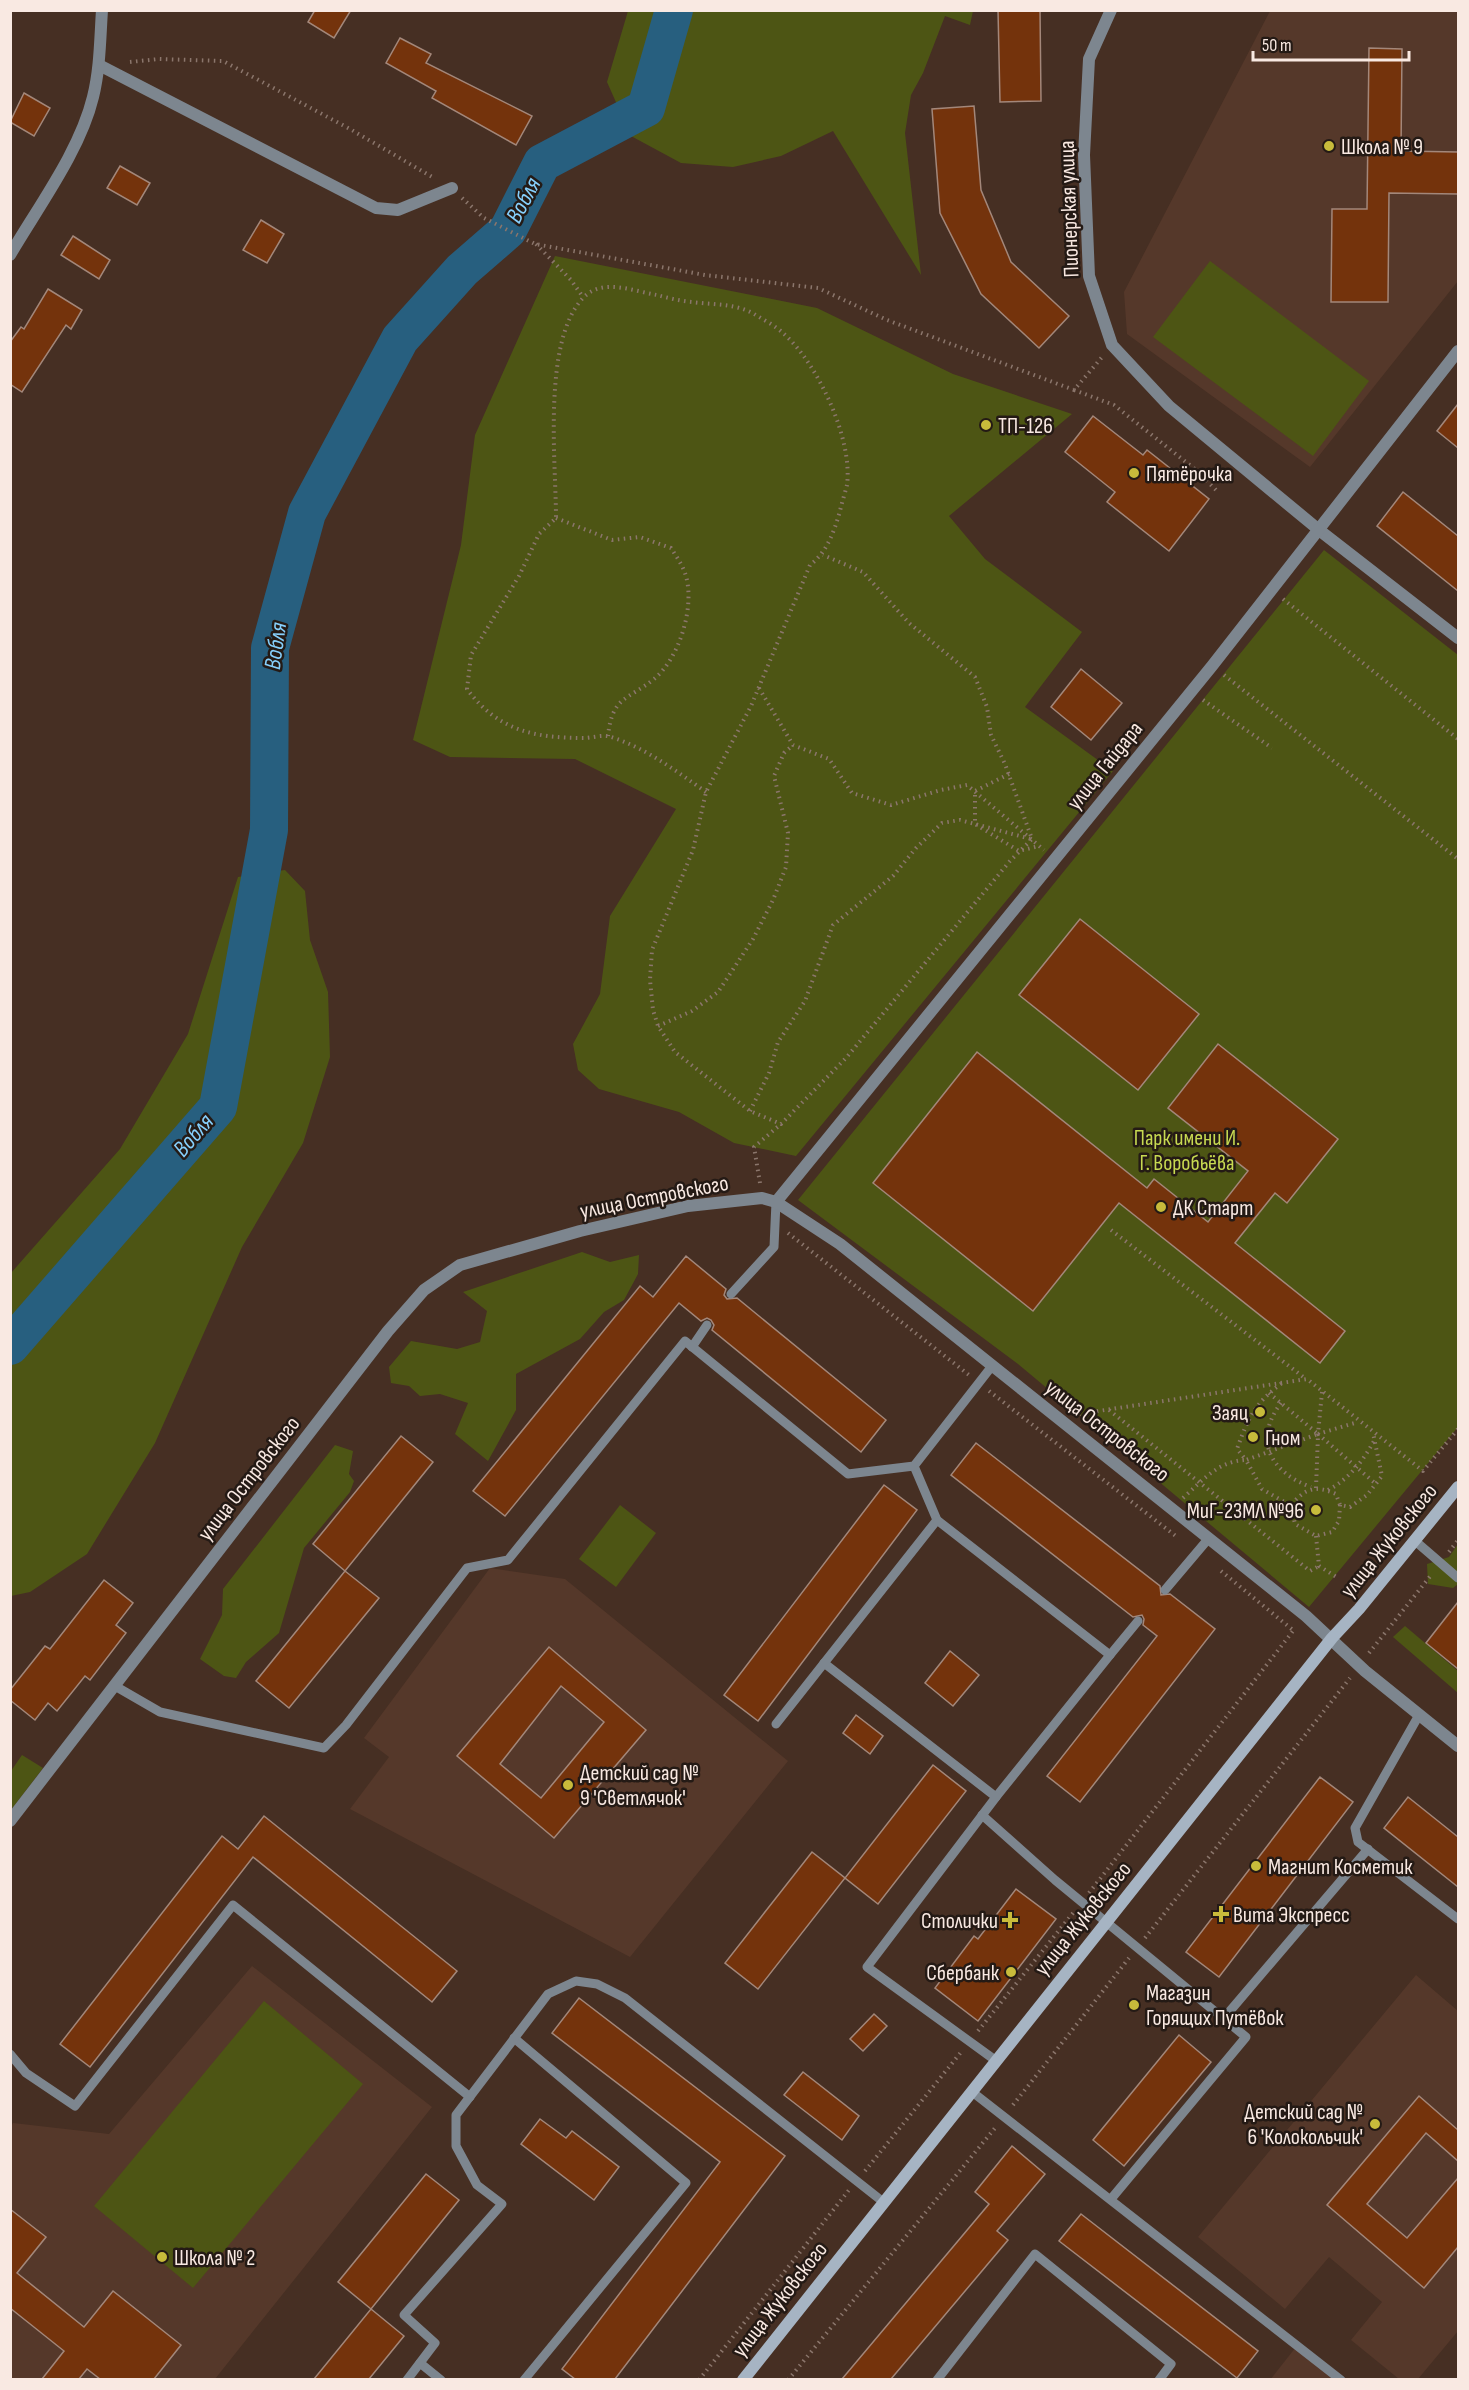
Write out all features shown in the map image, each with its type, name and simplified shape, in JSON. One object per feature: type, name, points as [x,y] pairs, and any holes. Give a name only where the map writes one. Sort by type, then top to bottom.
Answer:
[{"type":"street","points":[[10,255],[77,141],[93,99],[99,65],[102,10]]},
{"type":"street","name":"Пионерская улица","points":[[1111,10],[1089,59],[1084,155],[1089,276],[1112,345],[1169,406],[1319,530],[1458,638]]},
{"type":"street","points":[[99,65],[376,208],[398,210],[452,189]]},
{"type":"street","name":"улица Гайдара","points":[[776,1202],[1212,666],[1458,351]]},
{"type":"street","name":"улица Островского","points":[[10,1821],[388,1331],[424,1290],[460,1265],[580,1231],[688,1206],[762,1198],[776,1202],[840,1244],[1306,1616],[1332,1638],[1359,1666],[1458,1746]]},
{"type":"street","name":"улица Жуковского","points":[[743,2379],[882,2201],[1332,1638],[1359,1609],[1458,1487]]},
{"type":"lane","points":[[731,1294],[774,1247],[776,1202]]},
{"type":"lane","points":[[692,1347],[707,1326]]},
{"type":"lane","points":[[115,1686],[160,1712],[324,1748],[346,1725],[467,1568],[508,1560],[685,1341],[848,1473],[914,1466],[993,1366]]},
{"type":"lane","points":[[914,1466],[937,1520],[1110,1655]]},
{"type":"lane","points":[[776,1724],[937,1520]]},
{"type":"lane","points":[[1165,1590],[1209,1538]]},
{"type":"lane","points":[[1414,1540],[1458,1578]]},
{"type":"lane","points":[[995,2060],[867,1967],[996,1797],[1138,1621]]},
{"type":"lane","points":[[824,1663],[996,1797]]},
{"type":"lane","points":[[1419,1714],[1355,1828],[1358,1842],[1458,1919]]},
{"type":"lane","points":[[982,1815],[1246,2037],[1111,2199]]},
{"type":"lane","points":[[1224,2018],[1368,1849]]},
{"type":"lane","points":[[10,2054],[26,2073],[75,2106],[233,1905],[470,2097]]},
{"type":"lane","points":[[407,2379],[435,2343],[404,2315],[502,2204],[477,2185],[456,2146],[456,2115],[548,1994],[576,1981],[597,1984],[625,1998],[855,2182],[882,2201]]},
{"type":"lane","points":[[514,2038],[686,2183],[524,2379]]},
{"type":"lane","points":[[971,2091],[1341,2379]]},
{"type":"lane","points":[[937,2379],[1035,2254],[1171,2364],[1159,2379]]},
{"type":"lane","points":[[420,2363],[441,2379]]},
{"type":"path","points":[[99,65],[159,59],[223,61],[350,129],[452,189],[484,218],[535,244],[705,275],[818,288],[887,320],[1114,405],[1196,470],[1220,493]]},
{"type":"path","points":[[535,244],[572,280],[583,297]]},
{"type":"path","points":[[706,792],[670,767],[608,736],[586,738],[535,736],[515,728],[480,706],[467,689],[471,655],[519,576],[539,534],[556,518],[554,410],[556,373],[573,313],[583,297],[596,288],[612,286],[691,302],[726,305],[751,312],[784,334],[810,365],[827,394],[842,437],[847,483],[837,521],[823,555],[810,565],[759,688],[706,792],[693,850],[652,950],[650,980],[653,1010],[658,1026],[675,1052],[750,1111],[781,1124]]},
{"type":"path","points":[[1074,390],[1112,345]]},
{"type":"path","points":[[556,518],[612,540],[640,537],[672,548],[685,573],[689,605],[681,640],[656,677],[623,699],[610,714],[608,736]]},
{"type":"path","points":[[823,555],[863,572],[909,623],[975,677],[987,707],[991,735],[1009,774],[1032,839]]},
{"type":"path","points":[[1272,590],[1458,739]]},
{"type":"path","points":[[1212,666],[1458,859]]},
{"type":"path","points":[[759,688],[793,745],[829,759],[852,793],[891,805],[940,790],[967,785],[1049,854]]},
{"type":"path","points":[[1191,691],[1272,748]]},
{"type":"path","points":[[658,1026],[692,1011],[718,992],[753,939],[773,900],[786,867],[788,833],[774,776],[783,753],[793,745]]},
{"type":"path","points":[[975,791],[1009,774]]},
{"type":"path","points":[[975,791],[975,824]]},
{"type":"path","points":[[750,1111],[769,1074],[778,1042],[805,1001],[833,925],[893,876],[916,848],[942,823],[960,820],[1032,839]]},
{"type":"path","points":[[975,824],[1020,851],[1040,846]]},
{"type":"path","points":[[762,1198],[754,1147],[781,1124],[846,1058],[1032,839]]},
{"type":"path","points":[[775,1225],[805,1244],[1197,1552],[1293,1631]]},
{"type":"path","points":[[1111,1230],[1307,1379],[1423,1471],[1458,1429]]},
{"type":"path","points":[[1078,1414],[1307,1379]]},
{"type":"path","points":[[1283,1383],[1259,1402],[1247,1421],[1237,1449],[1246,1460],[1262,1489],[1278,1501],[1291,1506]]},
{"type":"path","points":[[1314,1488],[1322,1392]]},
{"type":"path","points":[[1269,1393],[1376,1484]]},
{"type":"path","points":[[1281,1403],[1268,1419],[1270,1451],[1276,1467],[1293,1481],[1336,1494],[1340,1505],[1340,1521],[1332,1532],[1316,1536],[1295,1524],[1291,1506],[1298,1496],[1314,1488]]},
{"type":"path","points":[[1109,1409],[1202,1481],[1310,1571],[1319,1566]]},
{"type":"path","points":[[1181,1500],[1212,1470],[1232,1460],[1246,1460],[1359,1422]]},
{"type":"path","points":[[1340,1505],[1350,1507],[1367,1496],[1382,1476],[1373,1433]]},
{"type":"path","points":[[1328,1490],[1342,1483],[1356,1468],[1375,1440]]},
{"type":"path","points":[[1316,1536],[1319,1566]]},
{"type":"path","points":[[788,2379],[1004,2116],[1458,1540]]},
{"type":"path","points":[[1319,1566],[1338,1578]]},
{"type":"path","points":[[699,2379],[1083,1901],[1306,1616]]},
{"type":"shaded area","name":"Школа № 9","points":[[1270,11],[1458,11],[1458,281],[1310,467],[1127,334],[1124,292]]},
{"type":"shaded area","name":"Детский сад № 9 'Светлячок'","points":[[490,1568],[565,1579],[788,1761],[630,1957],[350,1809],[389,1757],[364,1738]]},
{"type":"shaded area","name":"Школа № 2","points":[[252,1966],[432,2107],[215,2379],[11,2380],[11,2127],[13,2123],[109,2134]]},
{"type":"shaded area","name":"Детский сад № 6 'Колокольчик'","points":[[1416,1975],[1458,2011],[1458,2331],[1418,2379],[1399,2379],[1351,2340],[1382,2302],[1329,2257],[1285,2309],[1198,2237]]},
{"type":"shaded area","points":[[1296,2347],[1336,2380],[1270,2380]]},
{"type":"green space","points":[[628,11],[973,11],[970,25],[945,16],[923,73],[911,95],[905,133],[921,275],[833,131],[781,156],[733,167],[681,163],[631,136],[607,82]]},
{"type":"green space","points":[[555,256],[817,308],[953,374],[1072,414],[949,516],[985,559],[1082,632],[1025,707],[1113,771],[796,1156],[734,1143],[679,1112],[599,1089],[578,1070],[573,1044],[600,994],[610,916],[676,809],[575,759],[450,757],[413,740],[461,545],[475,435]]},
{"type":"green space","points":[[1210,261],[1369,381],[1313,456],[1153,337]]},
{"type":"green space","name":"Парк имени И. Г. Воробьёва","points":[[1324,550],[1458,655],[1458,1427],[1309,1607],[1018,1364],[798,1200]]},
{"type":"green space","points":[[285,870],[305,891],[310,940],[328,992],[330,1057],[303,1143],[242,1247],[155,1443],[87,1554],[30,1592],[11,1596],[11,1273],[120,1149],[188,1034],[238,877]]},
{"type":"green space","points":[[582,1252],[610,1262],[639,1255],[638,1274],[624,1300],[604,1312],[580,1339],[516,1374],[516,1410],[488,1461],[455,1434],[468,1403],[440,1394],[420,1396],[409,1386],[391,1383],[389,1367],[411,1341],[457,1349],[480,1342],[487,1311],[463,1292]]},
{"type":"green space","points":[[335,1445],[353,1451],[349,1474],[354,1481],[350,1492],[304,1548],[279,1633],[246,1662],[236,1678],[224,1676],[200,1659],[222,1615],[223,1589]]},
{"type":"green space","points":[[620,1505],[656,1533],[616,1587],[579,1559]]},
{"type":"green space","points":[[1458,1544],[1458,1584],[1453,1588],[1428,1584],[1427,1564],[1449,1557]]},
{"type":"green space","points":[[1405,1626],[1458,1671],[1458,1693],[1393,1637]]},
{"type":"green space","points":[[22,1755],[43,1768],[11,1810],[11,1771]]},
{"type":"green space","points":[[264,2001],[363,2084],[193,2288],[94,2206]]},
{"type":"building","points":[[315,10],[351,10],[334,38],[308,22]]},
{"type":"building","points":[[998,10],[1040,10],[1041,101],[1000,102]]},
{"type":"building","points":[[400,38],[431,54],[426,63],[532,116],[516,145],[432,98],[436,91],[386,63]]},
{"type":"building","points":[[1369,48],[1402,49],[1401,151],[1458,152],[1458,194],[1389,193],[1388,302],[1331,302],[1332,209],[1367,209]]},
{"type":"building","points":[[24,93],[50,108],[34,136],[10,122]]},
{"type":"building","points":[[974,106],[981,190],[1011,262],[1069,316],[1039,348],[981,294],[940,213],[932,109]]},
{"type":"building","points":[[120,166],[150,183],[137,205],[107,188]]},
{"type":"building","points":[[261,220],[284,234],[267,263],[243,250]]},
{"type":"building","points":[[73,236],[110,260],[99,279],[61,255]]},
{"type":"building","points":[[48,289],[82,310],[71,329],[66,325],[22,392],[10,384],[10,342],[21,327],[24,329]]},
{"type":"building","points":[[1458,404],[1458,448],[1437,431]]},
{"type":"building","name":"Пятёрочка","points":[[1093,416],[1143,455],[1147,450],[1209,499],[1169,551],[1107,502],[1115,492],[1065,452]]},
{"type":"building","points":[[1403,492],[1458,536],[1458,591],[1377,526]]},
{"type":"building","points":[[1081,669],[1122,703],[1091,740],[1051,707]]},
{"type":"building","points":[[1080,919],[1199,1014],[1138,1090],[1019,995]]},
{"type":"building","points":[[1218,1044],[1338,1139],[1287,1203],[1275,1193],[1235,1243],[1345,1331],[1320,1363],[1119,1203],[1033,1311],[873,1183],[977,1052],[1147,1188],[1154,1179],[1208,1222],[1248,1171],[1168,1108]]},
{"type":"building","points":[[686,1256],[726,1289],[724,1295],[727,1299],[737,1298],[886,1420],[861,1452],[712,1330],[714,1325],[711,1320],[707,1318],[701,1321],[679,1303],[505,1516],[473,1491],[640,1286],[653,1297]]},
{"type":"building","points":[[401,1436],[433,1462],[345,1571],[313,1544]]},
{"type":"building","points":[[976,1443],[1160,1586],[1161,1595],[1170,1594],[1215,1629],[1080,1802],[1047,1776],[1157,1636],[1143,1625],[1142,1615],[1133,1617],[951,1475]]},
{"type":"building","points":[[884,1485],[917,1510],[758,1721],[724,1695]]},
{"type":"building","points":[[345,1571],[379,1598],[289,1708],[256,1681]]},
{"type":"building","points":[[104,1580],[133,1603],[116,1625],[126,1633],[90,1680],[85,1676],[57,1711],[48,1703],[35,1720],[10,1700],[10,1690],[45,1646],[50,1649]]},
{"type":"building","points":[[1458,1602],[1458,1669],[1426,1643]]},
{"type":"building","points":[[549,1647],[646,1730],[554,1838],[457,1756]],"holes":[[[561,1686],[604,1722],[541,1798],[500,1764]]]},
{"type":"building","points":[[950,1651],[979,1675],[953,1706],[925,1683]]},
{"type":"building","points":[[856,1715],[883,1736],[870,1754],[843,1733]]},
{"type":"building","points":[[933,1765],[966,1791],[878,1904],[845,1878]]},
{"type":"building","points":[[1320,1777],[1353,1802],[1219,1977],[1186,1952]]},
{"type":"building","points":[[1408,1797],[1458,1837],[1458,1887],[1384,1828]]},
{"type":"building","points":[[264,1816],[457,1971],[432,2002],[253,1857],[90,2067],[60,2044],[222,1836],[238,1849]]},
{"type":"building","points":[[812,1852],[845,1878],[758,1989],[725,1963]]},
{"type":"building","points":[[1016,1889],[1056,1919],[978,2021],[935,1988],[974,1936],[978,1939]]},
{"type":"building","points":[[579,1998],[785,2156],[615,2379],[575,2379],[562,2369],[720,2162],[552,2033]]},
{"type":"building","points":[[874,2014],[887,2026],[863,2051],[850,2039]]},
{"type":"building","points":[[1179,2035],[1211,2062],[1124,2166],[1093,2140]]},
{"type":"building","points":[[803,2072],[859,2116],[842,2140],[784,2095]]},
{"type":"building","points":[[1419,2096],[1458,2130],[1458,2161],[1426,2133],[1367,2204],[1407,2238],[1458,2178],[1458,2247],[1424,2288],[1327,2205]]},
{"type":"building","points":[[540,2119],[566,2138],[572,2131],[619,2167],[594,2200],[521,2144]]},
{"type":"building","points":[[1012,2146],[1045,2174],[997,2231],[1008,2240],[891,2379],[842,2379],[989,2204],[975,2192]]},
{"type":"building","points":[[426,2174],[459,2200],[371,2309],[338,2282]]},
{"type":"building","points":[[10,2209],[46,2237],[17,2273],[84,2327],[113,2291],[181,2345],[154,2379],[100,2379],[87,2369],[79,2379],[42,2379],[64,2351],[10,2308]]},
{"type":"building","points":[[1081,2214],[1258,2351],[1237,2378],[1059,2241]]},
{"type":"building","points":[[371,2309],[404,2336],[369,2379],[314,2379]]},
{"type":"waterway","name":"Вобля","points":[[10,1346],[218,1107],[269,830],[270,648],[307,513],[400,339],[462,270],[508,230],[542,163],[646,108],[674,10]]},
{"type":"place","name":"Школа № 9","points":[[1329,146]]},
{"type":"place","name":"ТП-126","points":[[986,425]]},
{"type":"place","name":"Пятёрочка","points":[[1134,473]]},
{"type":"place","name":"ДК Старт","points":[[1161,1207]]},
{"type":"place","name":"Заяц","points":[[1260,1412]]},
{"type":"place","name":"Гном","points":[[1253,1437]]},
{"type":"place","name":"МиГ-23МЛ №96","points":[[1316,1510]]},
{"type":"place","name":"Детский сад № 9 'Светлячок'","points":[[568,1785]]},
{"type":"place","name":"Магнит Косметик","points":[[1256,1866]]},
{"type":"place","name":"Вита Экспресс","points":[[1221,1914]]},
{"type":"place","name":"Столички","points":[[1010,1920]]},
{"type":"place","name":"Сбербанк","points":[[1011,1972]]},
{"type":"place","name":"Магазин Горящих Путёвок","points":[[1134,2005]]},
{"type":"place","name":"Детский сад № 6 'Колокольчик'","points":[[1375,2124]]},
{"type":"place","name":"Школа № 2","points":[[162,2257]]}]
